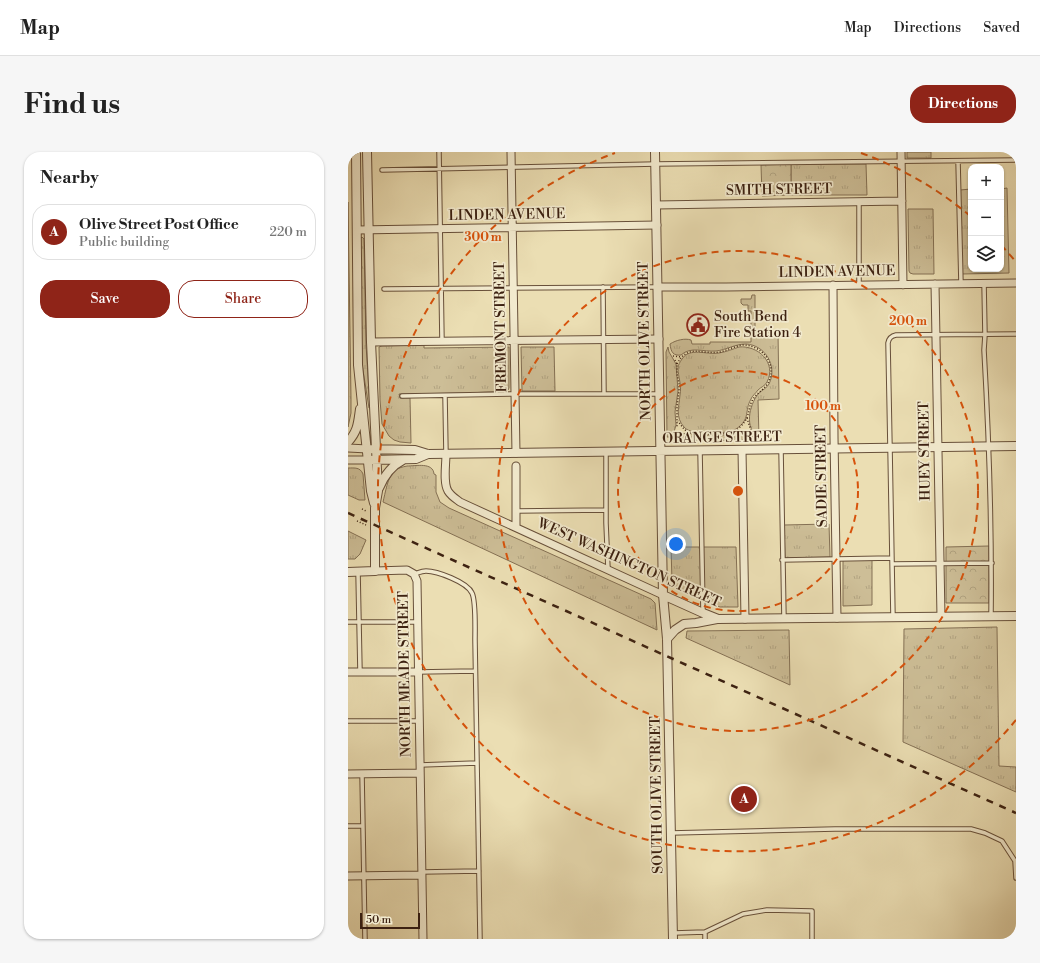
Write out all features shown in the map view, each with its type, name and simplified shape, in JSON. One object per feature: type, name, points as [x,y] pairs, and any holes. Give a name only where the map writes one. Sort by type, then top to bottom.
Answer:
[{"type":"street","points":[[356,152],[358,365],[378,491],[376,508],[375,571]]},
{"type":"street","points":[[367,152],[373,397],[372,449]]},
{"type":"street","name":"FREMONT STREET","points":[[511,152],[516,453]]},
{"type":"street","name":"NORTH OLIVE STREET","points":[[655,152],[663,595],[667,650]]},
{"type":"street","points":[[901,152],[903,284]]},
{"type":"street","name":"SMITH STREET","points":[[656,205],[902,201]]},
{"type":"street","name":"LINDEN AVENUE","points":[[357,230],[656,225]]},
{"type":"street","name":"LINDEN AVENUE","points":[[658,287],[1016,283]]},
{"type":"street","name":"HUEY STREET","points":[[935,284],[941,617]]},
{"type":"street","name":"SADIE STREET","points":[[833,286],[837,618]]},
{"type":"street","points":[[371,342],[658,339]]},
{"type":"street","points":[[348,442],[354,436],[358,428],[362,397]]},
{"type":"street","name":"ORANGE STREET","points":[[372,449],[415,450],[428,454],[446,454],[1016,446]]},
{"type":"street","points":[[348,448],[372,449]]},
{"type":"street","points":[[742,450],[745,619]]},
{"type":"street","name":"ORANGE STREET","points":[[373,460],[416,459],[428,454]]},
{"type":"street","name":"WEST WASHINGTON STREET","points":[[446,454],[446,484],[448,491],[460,502],[718,619],[1016,616]]},
{"type":"street","name":"ORANGE STREET","points":[[378,491],[387,473],[393,467],[406,459]]},
{"type":"street","points":[[348,460],[373,460]]},
{"type":"street","points":[[373,460],[371,491],[376,508]]},
{"type":"street","points":[[516,466],[516,527]]},
{"type":"street","points":[[348,572],[407,570],[414,574]]},
{"type":"street","name":"NORTH MEADE STREET","points":[[414,574],[417,581],[423,939]]},
{"type":"street","points":[[667,639],[674,630],[684,624],[718,619]]},
{"type":"street","name":"SOUTH OLIVE STREET","points":[[667,650],[673,936]]},
{"type":"street","points":[[348,672],[418,672]]},
{"type":"street","points":[[348,774],[420,773]]},
{"type":"street","points":[[348,876],[422,873]]},
{"type":"lane","points":[[439,152],[442,341]]},
{"type":"lane","points":[[382,170],[656,164],[1016,160]]},
{"type":"lane","points":[[958,161],[961,284]]},
{"type":"lane","points":[[859,202],[859,285]]},
{"type":"lane","points":[[984,283],[984,350],[992,563],[991,616]]},
{"type":"lane","points":[[603,287],[604,394]]},
{"type":"lane","points":[[384,288],[658,287]]},
{"type":"lane","points":[[893,617],[888,359],[889,339],[896,335],[1016,334]]},
{"type":"lane","points":[[402,396],[659,394]]},
{"type":"lane","points":[[445,396],[446,454]]},
{"type":"lane","points":[[781,450],[784,619]]},
{"type":"lane","points":[[700,451],[703,622]]},
{"type":"lane","points":[[606,452],[608,570]]},
{"type":"lane","points":[[516,511],[606,510]]},
{"type":"lane","points":[[782,560],[892,558]]},
{"type":"lane","points":[[892,564],[992,563]]},
{"type":"lane","points":[[414,574],[422,571],[431,571],[442,574],[466,586],[473,594],[480,939]]},
{"type":"lane","points":[[358,572],[360,672]]},
{"type":"lane","points":[[348,622],[417,622]]},
{"type":"lane","points":[[418,672],[475,671]]},
{"type":"lane","points":[[348,721],[419,721]]},
{"type":"lane","points":[[420,764],[477,763]]},
{"type":"lane","points":[[362,774],[365,939]]},
{"type":"lane","points":[[348,826],[363,826]]},
{"type":"lane","points":[[671,832],[835,829],[971,830],[985,833],[1002,841],[1015,860],[1016,878]]},
{"type":"lane","points":[[422,873],[479,871]]},
{"type":"lane","points":[[673,936],[704,932],[743,914],[767,910],[812,911],[812,939]]},
{"type":"lane","points":[[704,932],[704,939]]},
{"type":"path","points":[[677,364],[682,357],[690,351],[718,352],[742,345],[758,348],[768,360],[771,374],[766,386],[752,400],[747,418],[736,431],[706,434],[683,432]]},
{"type":"path","points":[[673,356],[682,357]]},
{"type":"path","points":[[675,360],[677,364],[679,384],[677,427]]},
{"type":"path","points":[[747,418],[752,434]]},
{"type":"path","points":[[678,421],[687,432]]},
{"type":"green space","points":[[907,152],[931,152],[931,158],[907,158]]},
{"type":"green space","points":[[791,164],[866,164],[867,195],[791,195]]},
{"type":"green space","points":[[791,164],[791,195],[762,196],[761,165]]},
{"type":"green space","points":[[1004,188],[1007,188],[1009,273],[962,274],[960,190],[968,189],[968,272],[1004,272]]},
{"type":"green space","points":[[348,202],[351,413],[348,427]]},
{"type":"green space","points":[[908,209],[933,209],[934,274],[913,274],[909,271]]},
{"type":"green space","points":[[362,237],[364,239],[366,345],[370,408],[362,364],[360,239]]},
{"type":"green space","points":[[752,295],[755,295],[755,332],[778,332],[779,399],[758,400],[759,438],[751,429],[750,411],[758,394],[766,388],[771,377],[771,364],[764,352],[753,345],[746,344],[716,351],[693,350],[685,352],[681,355],[676,355],[673,353],[670,344],[678,340],[686,339],[691,340],[692,344],[710,344],[710,342],[751,342],[751,311],[748,311],[748,305],[743,305],[741,303],[741,299],[751,299]]},
{"type":"green space","points":[[424,345],[424,348],[509,347],[509,388],[506,391],[399,394],[400,398],[410,398],[411,443],[400,442],[389,436],[382,424],[379,347]]},
{"type":"green space","points":[[521,347],[554,347],[555,391],[522,391]]},
{"type":"green space","points":[[668,347],[669,352],[676,364],[678,391],[675,412],[676,425],[674,432],[670,437],[667,437],[666,352]]},
{"type":"green space","points":[[739,347],[746,347],[759,352],[768,362],[770,368],[767,382],[758,390],[749,403],[744,422],[733,431],[726,432],[694,432],[686,429],[679,419],[678,408],[681,388],[678,368],[681,360],[689,353],[719,353]]},
{"type":"green space","points":[[687,433],[700,435],[743,435],[752,436],[758,440],[673,441],[674,437],[677,435]]},
{"type":"green space","points":[[407,466],[427,466],[433,470],[434,474],[436,475],[436,492],[440,502],[449,508],[651,599],[655,603],[657,630],[383,502],[387,485],[392,473],[397,469]]},
{"type":"green space","points":[[348,468],[359,469],[362,472],[365,500],[359,500],[348,495]]},
{"type":"green space","points":[[829,524],[830,557],[785,558],[784,525]]},
{"type":"green space","points":[[348,531],[366,540],[360,554],[355,559],[348,559]]},
{"type":"green space","points":[[989,546],[989,603],[946,603],[946,547]]},
{"type":"green space","points":[[671,547],[736,547],[738,607],[720,607],[677,589],[672,582]]},
{"type":"green space","points":[[843,560],[872,560],[872,605],[843,606]]},
{"type":"green space","points":[[997,627],[999,766],[1016,767],[1016,792],[903,742],[904,629]]},
{"type":"green space","points":[[789,630],[790,685],[686,638],[687,631]]},
{"type":"railway","points":[[348,513],[1016,813]]},
{"type":"place","name":"South Bend Fire Station 4","points":[[698,325]]},
{"type":"place","name":"Olive Street Post Office","points":[[744,799]]}]
